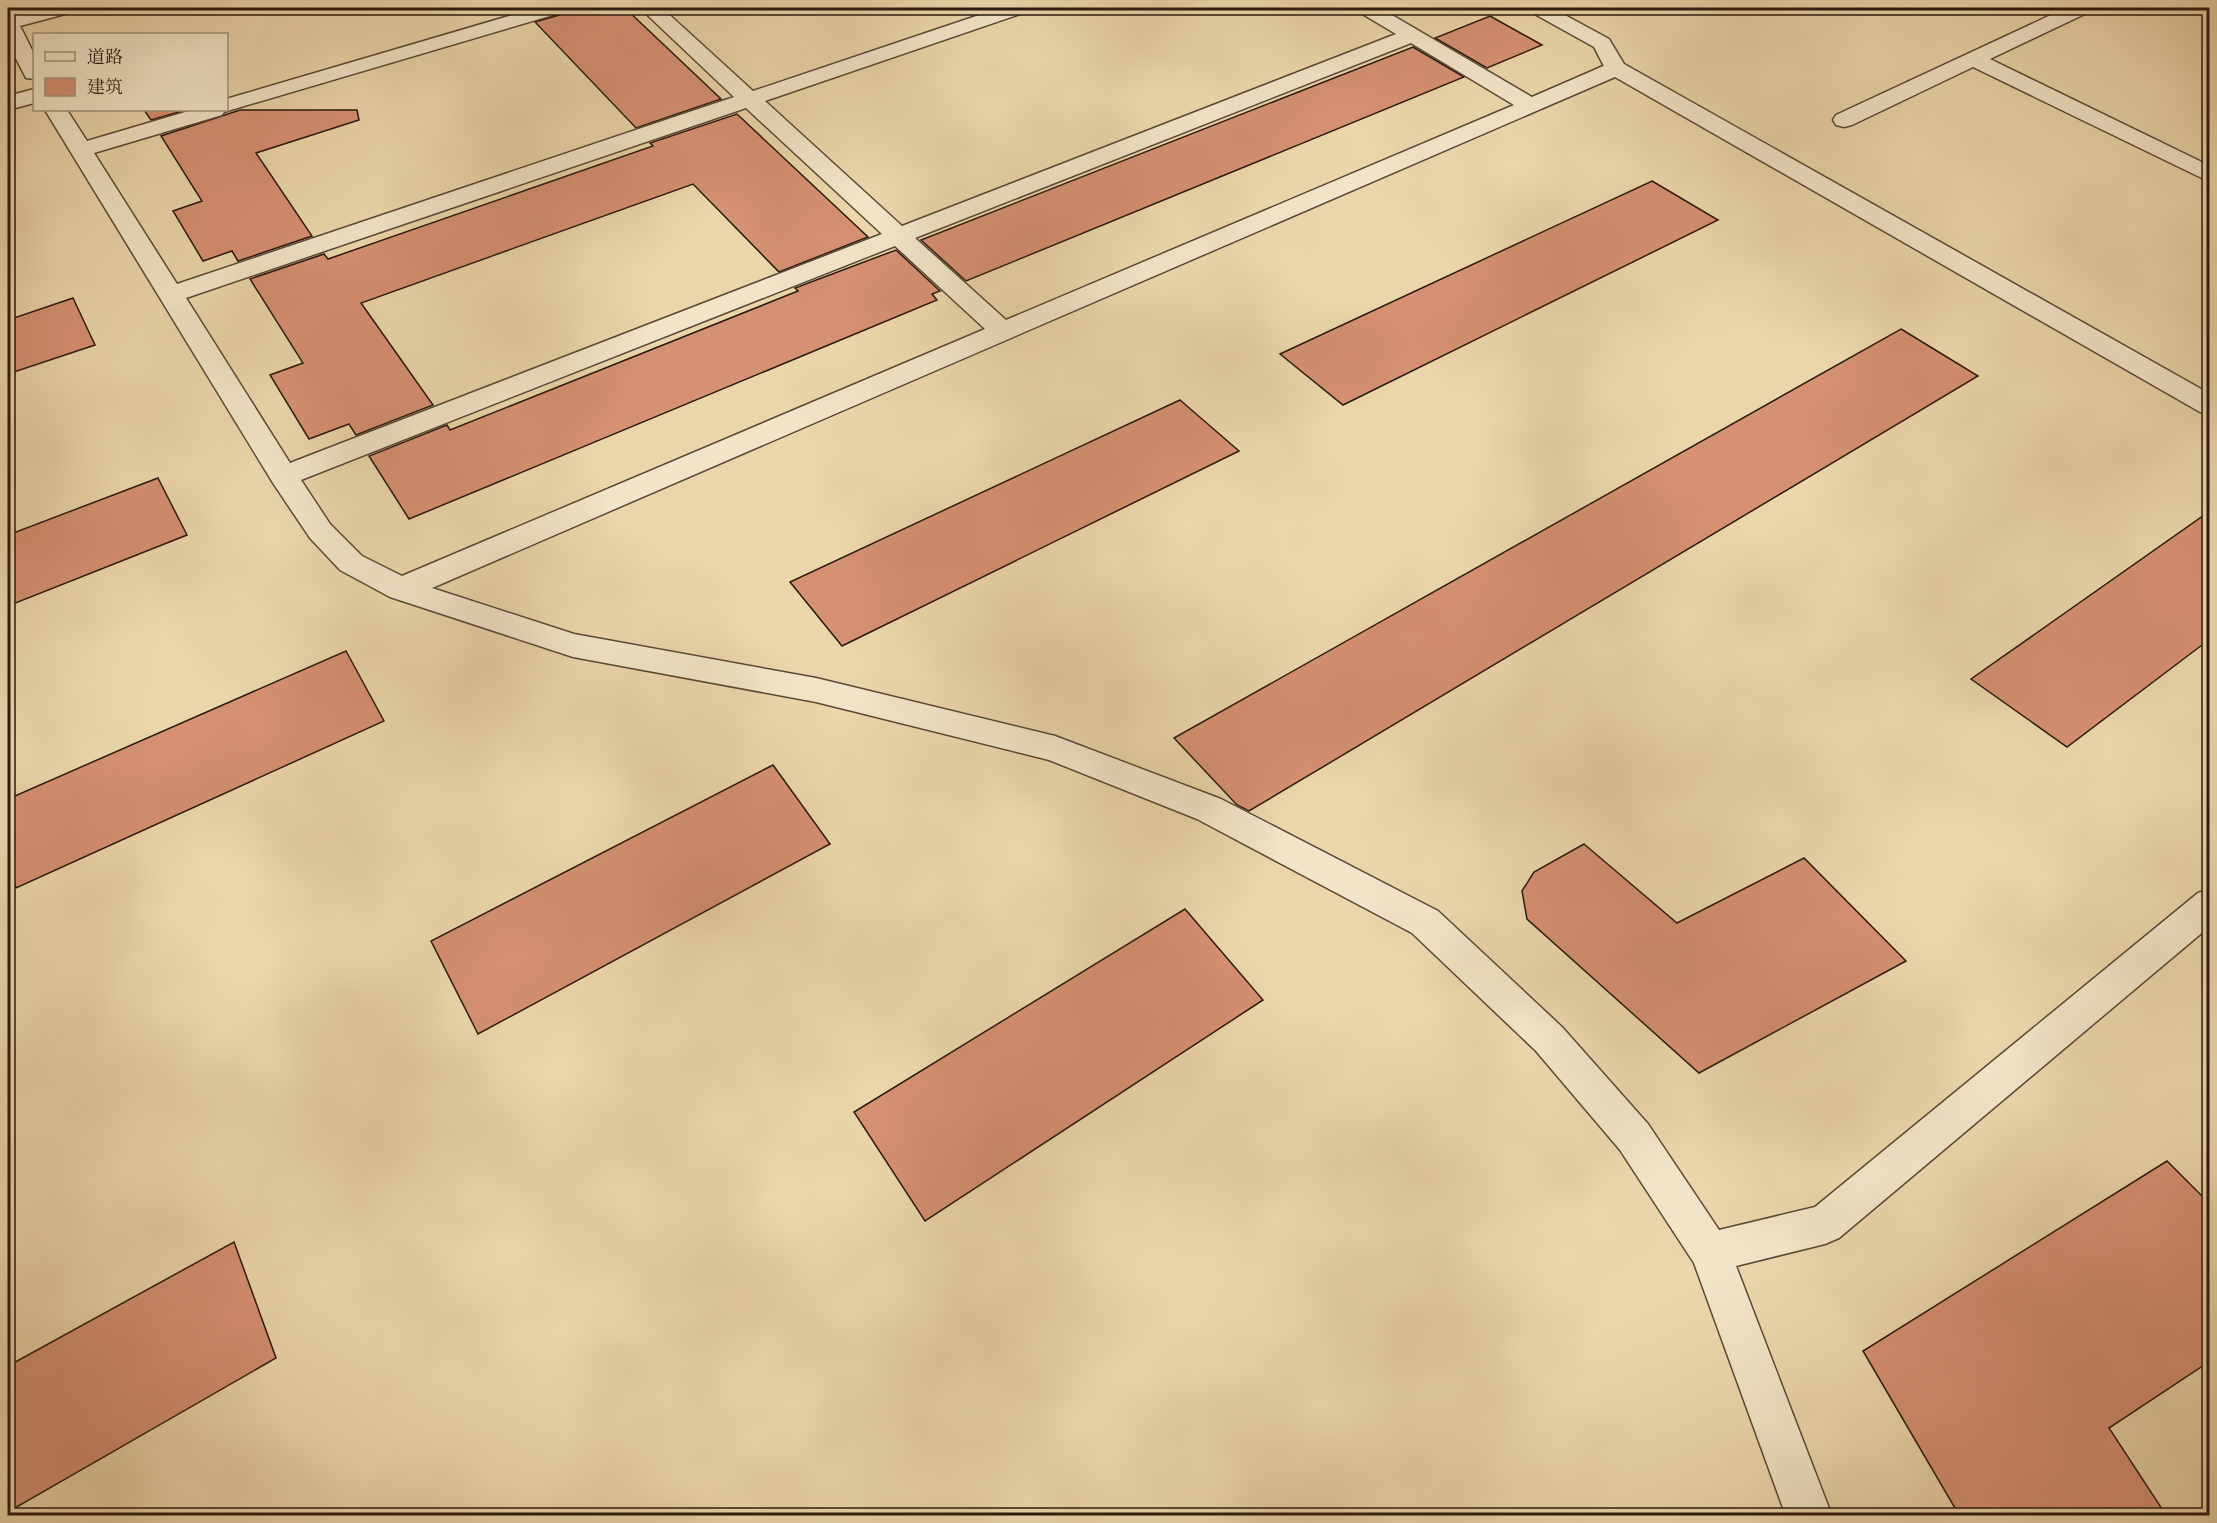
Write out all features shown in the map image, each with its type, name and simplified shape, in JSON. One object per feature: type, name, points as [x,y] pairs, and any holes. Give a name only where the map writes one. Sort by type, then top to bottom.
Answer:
[{"type":"street","points":[[33,71],[8,24],[66,8]]},
{"type":"street","points":[[228,105],[555,8]]},
{"type":"street","points":[[650,8],[1002,332]]},
{"type":"street","points":[[171,295],[1019,8]]},
{"type":"street","points":[[1366,8],[1530,105]]},
{"type":"street","points":[[1538,8],[1602,43],[1616,69],[2210,406]]},
{"type":"street","points":[[1844,120],[2082,8]]},
{"type":"street","points":[[283,476],[1413,35]]},
{"type":"street","points":[[1973,59],[2210,175]]},
{"type":"street","points":[[401,589],[1616,69]]},
{"type":"street","points":[[8,103],[33,96]]},
{"type":"street","points":[[57,111],[283,476],[320,531],[351,563],[401,589],[573,645],[816,690],[1055,748],[1209,808],[1425,922],[1549,1039],[1634,1137],[1710,1252],[1809,1515]]},
{"type":"street","points":[[81,150],[211,111]]},
{"type":"street","points":[[1710,1252],[1825,1224],[2210,904]]},
{"type":"building","points":[[584,8],[625,8],[721,99],[636,128],[535,22]]},
{"type":"building","points":[[1490,16],[1542,45],[1487,68],[1435,38]]},
{"type":"building","points":[[1413,47],[1464,77],[966,281],[921,240]]},
{"type":"building","points":[[240,110],[357,110],[359,120],[256,153],[312,236],[238,261],[232,251],[203,261],[173,211],[202,201],[161,136]]},
{"type":"building","points":[[145,111],[182,111],[151,120]]},
{"type":"building","points":[[737,114],[868,237],[779,272],[693,184],[361,303],[433,405],[356,435],[349,424],[309,439],[270,375],[303,363],[250,279],[324,254],[328,259],[653,146],[650,143]]},
{"type":"building","points":[[1652,181],[1718,220],[1343,405],[1280,354]]},
{"type":"building","points":[[896,250],[940,291],[932,294],[937,300],[409,519],[369,456],[447,425],[450,430],[798,291],[795,288]]},
{"type":"building","points":[[73,298],[95,345],[8,374],[8,320]]},
{"type":"building","points":[[1901,329],[1978,376],[1249,811],[1237,805],[1174,738]]},
{"type":"building","points":[[1180,400],[1239,451],[842,646],[790,582]]},
{"type":"building","points":[[158,478],[187,535],[8,606],[8,535]]},
{"type":"building","points":[[2210,511],[2210,639],[2067,747],[1971,679]]},
{"type":"building","points":[[346,651],[384,721],[16,888],[8,861],[8,799]]},
{"type":"building","points":[[773,765],[830,844],[478,1034],[431,941]]},
{"type":"building","points":[[1584,844],[1677,923],[1804,858],[1906,961],[1699,1073],[1527,919],[1522,891],[1534,872]]},
{"type":"building","points":[[1185,909],[1263,1000],[925,1221],[854,1112]]},
{"type":"building","points":[[2167,1161],[2210,1204],[2210,1361],[2109,1428],[2166,1515],[1959,1515],[1863,1351]]},
{"type":"building","points":[[234,1242],[276,1358],[8,1512],[8,1366]]}]
